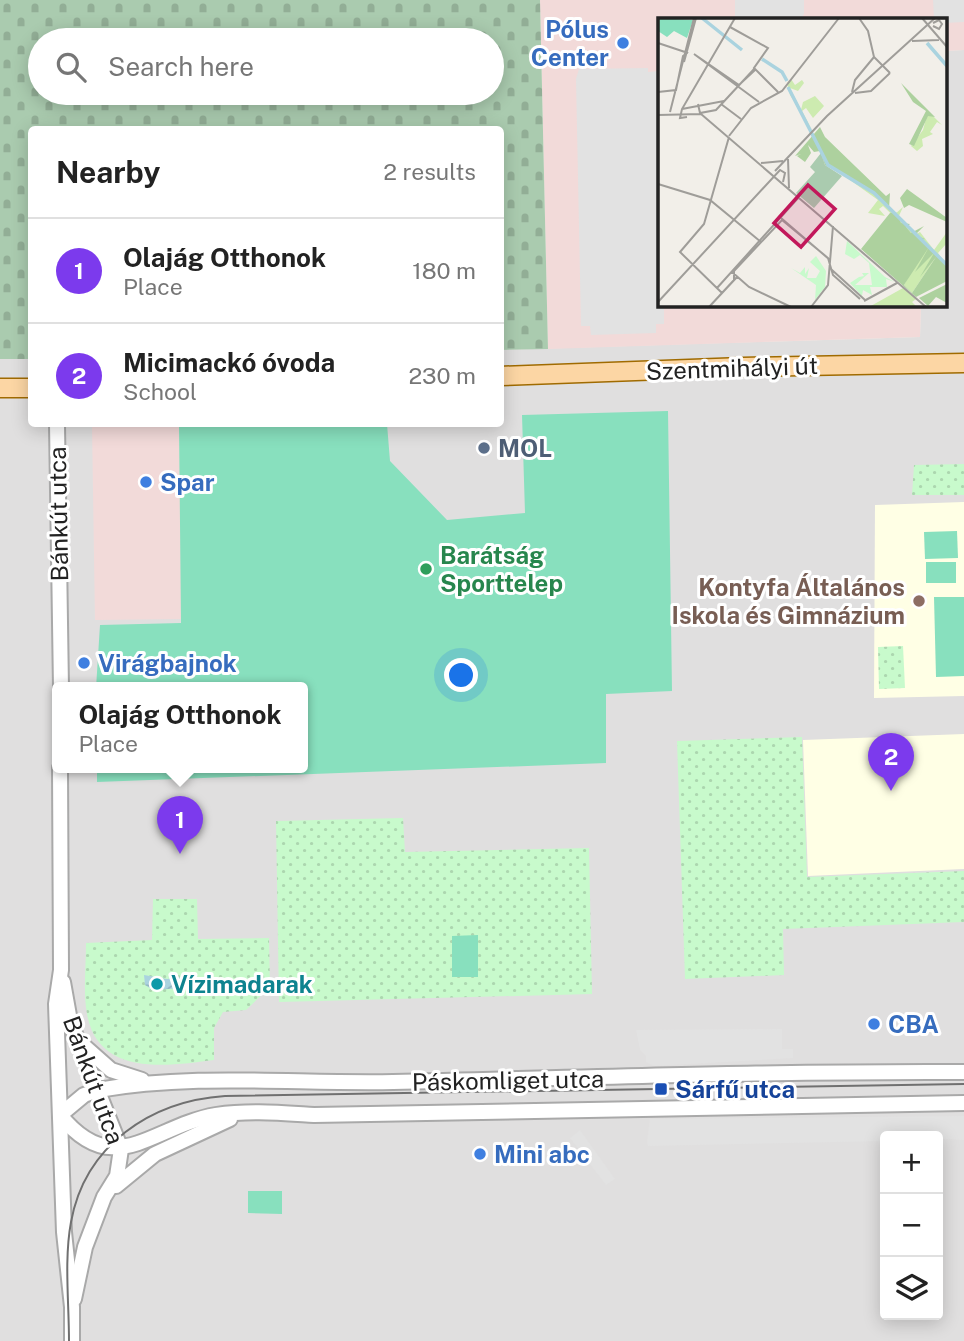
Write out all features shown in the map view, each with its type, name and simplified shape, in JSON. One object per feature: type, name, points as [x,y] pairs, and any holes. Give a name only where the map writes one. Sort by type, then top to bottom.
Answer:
[{"type":"main road","name":"Szentmihályi út","points":[[504,376],[754,366],[964,363]]},
{"type":"main road","points":[[0,388],[28,388]]},
{"type":"street","name":"Bánkút utca","points":[[57,427],[61,682]]},
{"type":"street","name":"Bánkút utca","points":[[61,773],[61,970],[56,1004],[64,1232],[72,1307],[72,1341]]},
{"type":"street","name":"Bánkút utca","points":[[61,970],[69,1021],[121,1149],[117,1176],[104,1197],[85,1247],[72,1307]]},
{"type":"street","points":[[78,1040],[101,1065],[157,1083]]},
{"type":"street","name":"Páskomliget utca","points":[[61,1115],[84,1095],[98,1090],[157,1083],[234,1079],[314,1083],[820,1071],[964,1072]]},
{"type":"street","name":"Páskomliget utca","points":[[121,1149],[195,1120],[244,1112],[314,1115],[964,1103]]},
{"type":"street","name":"Páskomliget utca","points":[[104,1197],[155,1154],[244,1112]]},
{"type":"street","points":[[61,1115],[85,1141],[121,1149]]},
{"type":"shaded area","points":[[540,0],[964,0],[964,50],[946,51],[946,18],[658,18],[658,306],[921,306],[920,337],[548,349]]},
{"type":"shaded area","points":[[735,0],[804,0],[802,18],[735,18]]},
{"type":"shaded area","points":[[933,0],[964,0],[964,22],[946,23],[946,18],[934,18]]},
{"type":"shaded area","points":[[964,50],[964,1341],[0,1341],[0,359],[28,359],[28,427],[504,427],[504,350],[920,337],[921,306],[946,306],[946,51]]},
{"type":"shaded area","points":[[648,68],[648,72],[658,71],[658,306],[664,306],[664,324],[656,324],[656,333],[591,335],[590,326],[581,326],[576,79],[579,69]]},
{"type":"shaded area","points":[[92,427],[179,427],[182,619],[95,620]]},
{"type":"shaded area","name":"Kontyfa Általános Iskola és Gimnázium","points":[[964,502],[964,696],[874,698],[875,505]]},
{"type":"shaded area","points":[[964,734],[964,869],[808,876],[803,740]]},
{"type":"shaded area","points":[[782,1029],[782,1049],[793,1049],[793,1058],[654,1066],[646,1062],[646,1056],[640,1050],[636,1030]]},
{"type":"shaded area","points":[[964,1116],[964,1140],[943,1139],[943,1131],[880,1131],[880,1141],[648,1146],[650,1119]]},
{"type":"shaded area","points":[[580,1130],[615,1179],[606,1185],[570,1138]]},
{"type":"green space","points":[[0,0],[540,0],[548,349],[504,350],[504,126],[28,126],[28,359],[0,359]]},
{"type":"green space","name":"Barátság Sporttelep","points":[[668,411],[672,691],[606,694],[606,763],[97,782],[97,773],[308,773],[308,682],[96,682],[100,625],[181,623],[179,427],[387,427],[390,461],[447,520],[525,513],[522,415]]},
{"type":"green space","points":[[964,464],[964,495],[912,495],[914,465]]},
{"type":"green space","points":[[957,531],[958,558],[925,559],[924,532]]},
{"type":"green space","points":[[926,562],[956,562],[956,583],[926,583]]},
{"type":"green space","points":[[934,597],[964,597],[964,676],[936,677]]},
{"type":"green space","points":[[903,646],[905,688],[879,689],[878,647]]},
{"type":"green space","points":[[802,737],[807,877],[964,871],[964,922],[783,929],[784,975],[685,979],[677,741]]},
{"type":"green space","points":[[403,818],[405,852],[589,848],[592,994],[279,1002],[276,821]]},
{"type":"green space","points":[[153,899],[197,899],[198,939],[269,938],[270,987],[246,1010],[223,1012],[214,1028],[214,1060],[157,1065],[137,1063],[120,1058],[105,1049],[94,1034],[86,1006],[86,943],[152,940]]},
{"type":"green space","points":[[478,935],[478,977],[452,977],[452,936]]},
{"type":"green space","points":[[248,1191],[282,1191],[282,1214],[248,1213]]},
{"type":"water","points":[[144,975],[167,979],[184,977],[189,982],[184,988],[153,990],[145,985]]},
{"type":"tram line","points":[[69,1341],[68,1251],[71,1222],[79,1195],[106,1150],[147,1118],[172,1107],[225,1096],[964,1084]]},
{"type":"place","name":"Pólus Center","points":[[623,43]]},
{"type":"place","name":"MOL","points":[[484,448]]},
{"type":"place","name":"Spar","points":[[146,482]]},
{"type":"place","name":"Barátság Sporttelep","points":[[426,569]]},
{"type":"place","name":"Kontyfa Általános Iskola és Gimnázium","points":[[919,601]]},
{"type":"place","name":"Virágbajnok","points":[[84,663]]},
{"type":"place","name":"Micimackó óvoda","points":[[891,791]]},
{"type":"place","name":"Olajág Otthonok","points":[[180,854]]},
{"type":"place","name":"Vízimadarak","points":[[157,984]]},
{"type":"place","name":"CBA","points":[[874,1024]]},
{"type":"place","name":"Sárfű utca","points":[[661,1089]]},
{"type":"place","name":"Mini abc","points":[[480,1154]]}]
